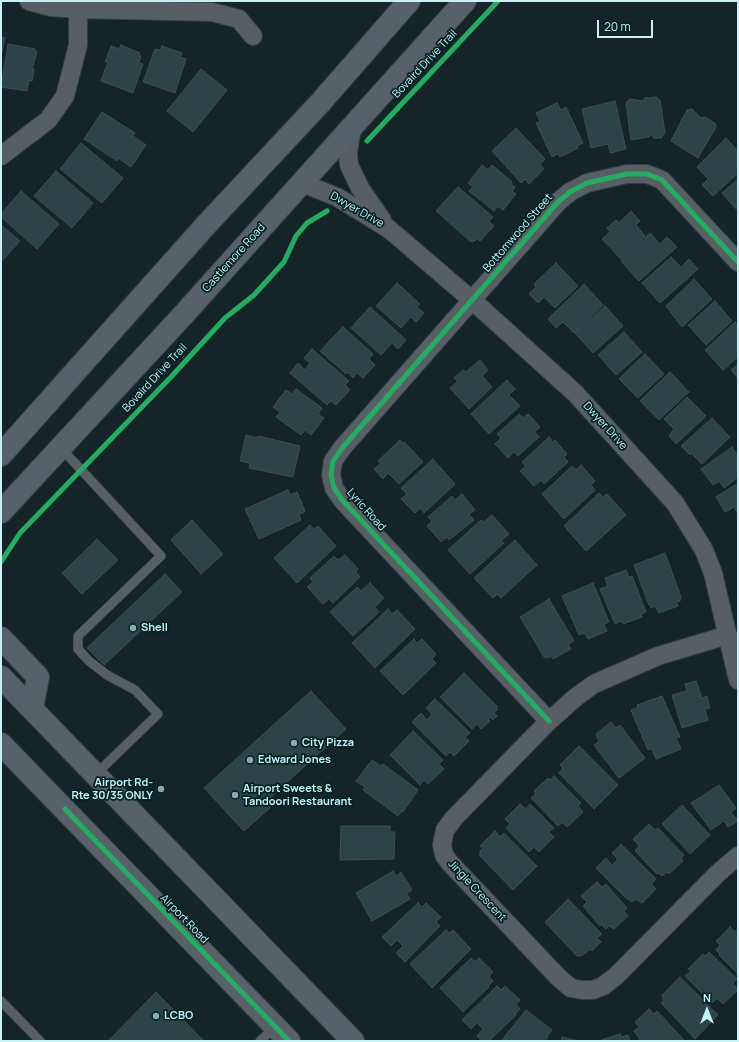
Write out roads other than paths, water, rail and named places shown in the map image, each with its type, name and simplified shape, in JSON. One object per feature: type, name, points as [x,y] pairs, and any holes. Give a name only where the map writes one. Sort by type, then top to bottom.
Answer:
[{"type":"main road","points":[[1,455],[206,225],[320,103],[409,1]]},
{"type":"main road","name":"Castlemore Road","points":[[1,512],[185,313],[465,1]]},
{"type":"main road","points":[[1,638],[38,677],[32,709]]},
{"type":"main road","points":[[1,676],[353,1041]]},
{"type":"main road","name":"Airport Road","points":[[1,744],[275,1036]]},
{"type":"street","points":[[30,1],[51,7],[78,9],[212,12],[238,19],[253,36]]},
{"type":"street","points":[[1,156],[48,120],[65,96],[78,45],[78,9]]},
{"type":"street","name":"Dwyer Drive","points":[[352,127],[348,154],[349,165],[360,188],[389,229]]},
{"type":"street","name":"Bottomwood Street","points":[[473,301],[558,202],[570,192],[587,183],[627,174],[647,174],[662,180],[738,262]]},
{"type":"street","name":"Dwyer Drive","points":[[302,183],[338,196],[389,229],[473,301],[575,393],[675,503],[704,550],[711,567],[738,680]]},
{"type":"street","name":"Lyric Road","points":[[473,301],[343,447],[333,461],[331,475],[334,488],[343,501],[549,721]]},
{"type":"street","name":"Jingle Crescent","points":[[728,635],[658,656],[618,672],[594,684],[576,697],[549,721],[449,824],[442,838],[442,845],[444,855],[450,863],[559,978],[571,988],[593,990],[603,986],[616,976],[718,873],[738,856]]},
{"type":"lane","points":[[60,447],[161,556],[78,636],[78,649],[89,661],[107,675],[135,690],[158,714],[96,774]]},
{"type":"lane","points":[[1,1001],[40,1041]]},
{"type":"place","name":"Shell","points":[[133,628]]},
{"type":"place","name":"City Pizza","points":[[294,743]]},
{"type":"place","name":"Edward Jones","points":[[250,760]]},
{"type":"place","name":"Airport Rd- Rte 30/35 ONLY","points":[[161,789]]},
{"type":"place","name":"Airport Sweets & Tandoori Restaurant","points":[[235,795]]},
{"type":"place","name":"LCBO","points":[[156,1016]]}]
